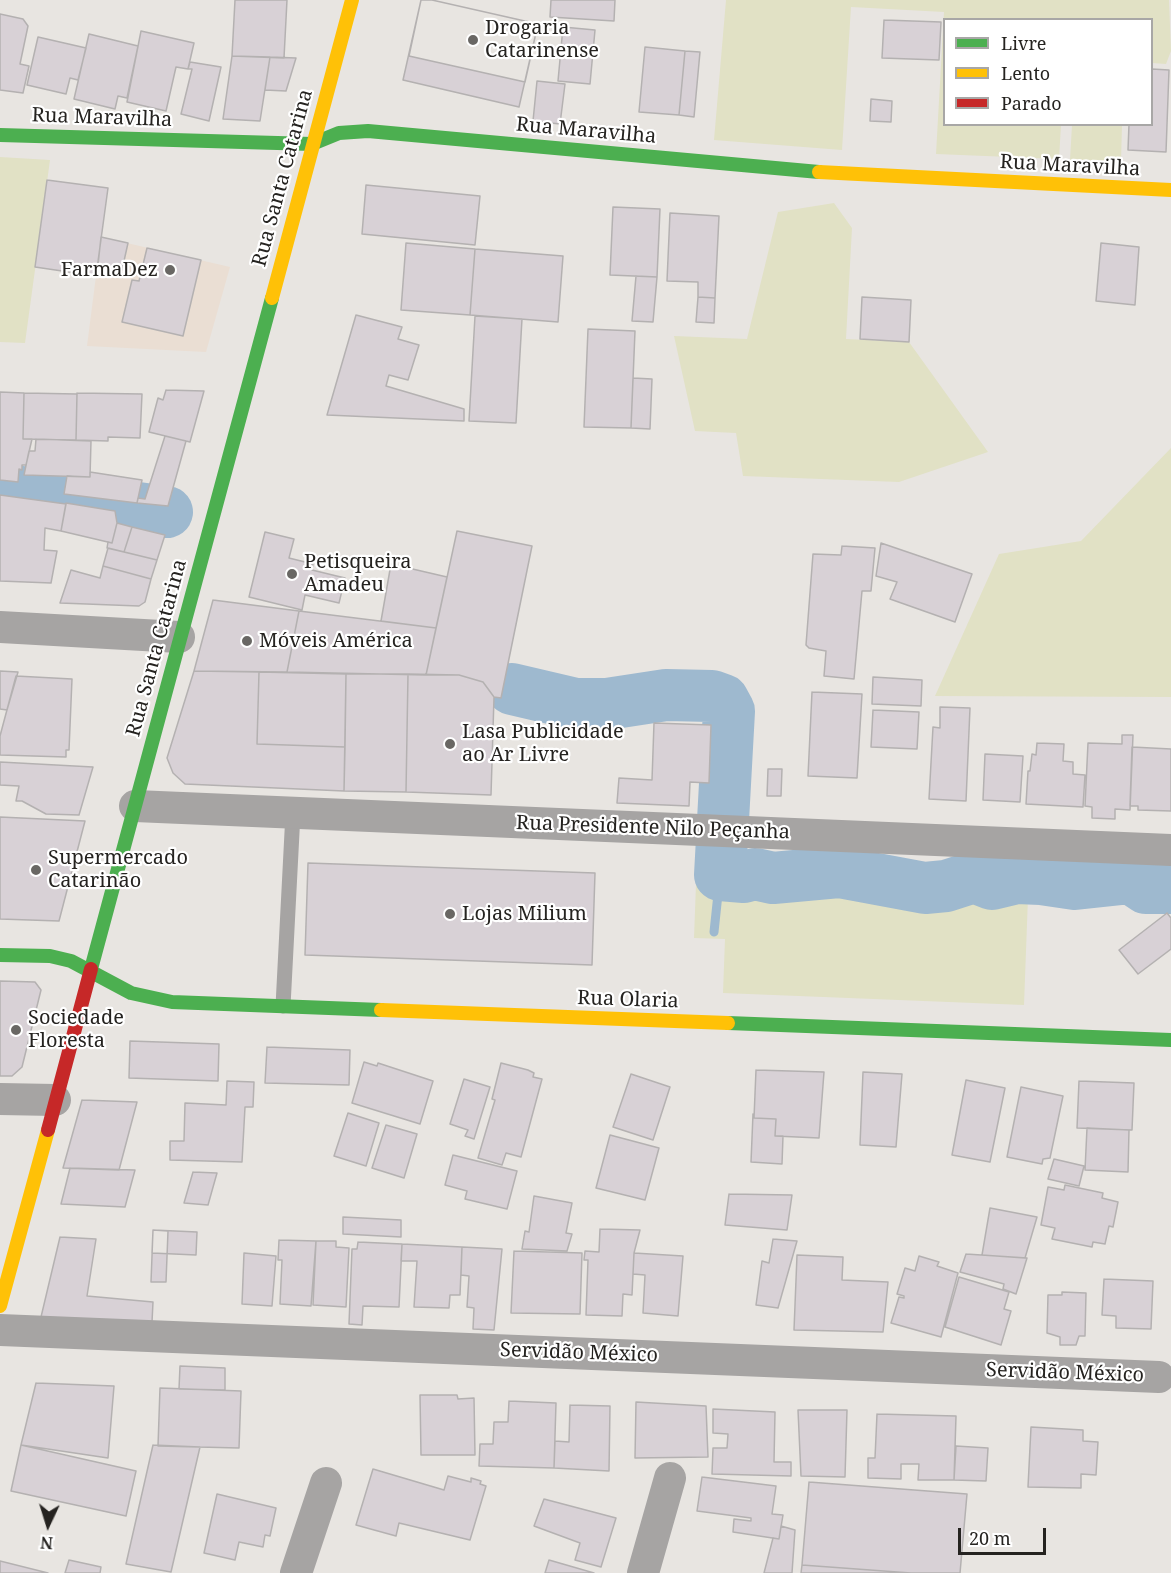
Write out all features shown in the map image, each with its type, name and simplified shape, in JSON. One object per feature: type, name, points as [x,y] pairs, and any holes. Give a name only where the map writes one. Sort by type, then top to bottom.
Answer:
[{"type":"street","name":"Rua Santa Catarina","points":[[0,1306],[352,0]]},
{"type":"street","name":"Rua Maravilha","points":[[0,135],[312,144],[339,133],[368,131],[868,176],[1171,190]]},
{"type":"street","points":[[0,627],[179,637]]},
{"type":"street","name":"Rua Presidente Nilo Peçanha","points":[[135,806],[1171,850]]},
{"type":"street","name":"Rua Olaria","points":[[0,955],[50,956],[71,960],[131,993],[172,1002],[1171,1040]]},
{"type":"street","points":[[0,1099],[55,1100]]},
{"type":"street","name":"Servidão México","points":[[0,1330],[1159,1377]]},
{"type":"street","points":[[643,1573],[670,1478]]},
{"type":"street","points":[[296,1573],[326,1483]]},
{"type":"lane","points":[[283,1006],[293,813]]},
{"type":"shaded area","points":[[101,237],[230,267],[206,352],[87,346]]},
{"type":"green space","points":[[726,0],[1169,0],[1171,51],[1166,64],[1153,63],[1153,18],[944,18],[944,12],[851,7],[842,150],[714,140]]},
{"type":"green space","points":[[943,30],[943,126],[1061,126],[1059,159],[936,154]]},
{"type":"green space","points":[[1072,126],[1122,126],[1121,162],[1070,160]]},
{"type":"green space","points":[[0,157],[50,160],[25,343],[0,342]]},
{"type":"green space","points":[[834,203],[852,228],[846,339],[909,342],[988,452],[899,482],[743,476],[736,433],[695,431],[674,336],[747,339],[778,212]]},
{"type":"green space","points":[[1171,448],[1171,697],[935,696],[999,554],[1081,541]]},
{"type":"green space","points":[[697,857],[1029,870],[1024,1005],[723,993],[725,939],[694,938]]},
{"type":"building","points":[[235,0],[287,0],[284,58],[232,56]]},
{"type":"building","name":"Drogaria Catarinense","points":[[421,0],[432,0],[538,24],[525,82],[409,56]]},
{"type":"building","name":"Drogaria Catarinense","points":[[421,0],[432,0],[538,24],[519,107],[403,80]]},
{"type":"building","points":[[551,0],[615,0],[614,21],[550,17]]},
{"type":"building","points":[[0,14],[23,19],[28,26],[20,64],[29,66],[23,93],[0,90]]},
{"type":"building","points":[[884,20],[941,22],[939,60],[882,58]]},
{"type":"building","points":[[563,27],[595,30],[590,84],[558,81]]},
{"type":"building","points":[[141,31],[194,43],[188,69],[176,67],[166,111],[127,102]]},
{"type":"building","points":[[89,34],[138,46],[127,98],[118,96],[115,109],[74,99]]},
{"type":"building","points":[[38,37],[86,48],[78,80],[70,78],[66,94],[27,85]]},
{"type":"building","points":[[645,47],[685,51],[679,115],[639,112]]},
{"type":"building","points":[[685,51],[700,52],[694,117],[679,115]]},
{"type":"building","points":[[232,56],[270,57],[260,121],[223,119]]},
{"type":"building","points":[[270,57],[296,58],[286,91],[265,90]]},
{"type":"building","points":[[190,62],[221,67],[209,121],[181,114],[192,69],[188,69]]},
{"type":"building","points":[[1153,69],[1169,70],[1166,152],[1128,150],[1129,126],[1153,126]]},
{"type":"building","points":[[537,81],[565,84],[560,124],[533,121]]},
{"type":"building","points":[[871,99],[892,101],[891,122],[870,121]]},
{"type":"building","points":[[47,180],[108,188],[96,276],[35,267]]},
{"type":"building","points":[[366,185],[480,196],[475,245],[362,234]]},
{"type":"building","points":[[613,207],[660,209],[657,277],[610,275]]},
{"type":"building","points":[[670,213],[719,216],[715,298],[698,297],[698,282],[667,281]]},
{"type":"building","points":[[101,237],[128,243],[122,270],[98,265]]},
{"type":"building","points":[[406,243],[475,249],[470,315],[401,310]]},
{"type":"building","points":[[1101,243],[1139,247],[1135,305],[1096,301]]},
{"type":"building","points":[[147,248],[201,260],[183,336],[122,322],[132,280],[139,281]]},
{"type":"building","points":[[475,249],[563,256],[558,322],[470,315]]},
{"type":"building","points":[[636,276],[657,277],[653,322],[632,321]]},
{"type":"building","points":[[698,297],[715,298],[714,323],[696,322]]},
{"type":"building","points":[[862,297],[911,300],[909,342],[860,339]]},
{"type":"building","points":[[356,315],[402,327],[398,339],[419,345],[408,380],[389,375],[386,386],[464,409],[464,421],[327,415]]},
{"type":"building","points":[[475,316],[522,319],[516,423],[469,421]]},
{"type":"building","points":[[588,329],[635,331],[631,428],[584,427]]},
{"type":"building","points":[[633,378],[652,379],[650,429],[631,428]]},
{"type":"building","points":[[166,390],[204,391],[190,442],[149,432],[158,398],[163,400]]},
{"type":"building","points":[[0,392],[24,393],[23,439],[32,439],[26,465],[22,465],[22,470],[19,469],[18,482],[0,480]]},
{"type":"building","points":[[24,393],[77,394],[76,440],[23,439]]},
{"type":"building","points":[[77,393],[142,394],[140,438],[108,437],[108,441],[76,440]]},
{"type":"building","points":[[165,436],[186,441],[168,506],[137,503],[138,498],[145,499]]},
{"type":"building","points":[[36,439],[91,441],[90,477],[24,475],[29,451],[35,451]]},
{"type":"building","points":[[90,472],[142,480],[137,503],[64,494],[67,476],[90,477]]},
{"type":"building","points":[[0,495],[66,504],[61,531],[45,528],[44,550],[57,551],[51,583],[0,581]]},
{"type":"building","points":[[66,503],[115,511],[117,523],[112,543],[61,531]]},
{"type":"building","points":[[117,523],[132,527],[124,552],[107,548],[108,542],[112,543]]},
{"type":"building","points":[[132,527],[165,535],[157,560],[124,552]]},
{"type":"building","points":[[457,531],[532,546],[501,698],[494,697],[483,682],[459,675],[426,675]]},
{"type":"building","name":"Petisqueira Amadeu","points":[[265,532],[294,539],[289,558],[313,564],[312,570],[345,578],[339,603],[305,595],[302,610],[249,597]]},
{"type":"building","points":[[881,543],[972,574],[955,622],[890,599],[897,582],[876,576]]},
{"type":"building","points":[[842,546],[875,548],[871,591],[862,591],[854,679],[824,676],[826,651],[809,648],[806,645],[813,554],[841,555]]},
{"type":"building","points":[[108,548],[157,560],[151,579],[103,566]]},
{"type":"building","points":[[391,564],[447,577],[436,628],[381,621]]},
{"type":"building","points":[[103,566],[151,579],[145,602],[139,606],[60,603],[71,570],[100,578]]},
{"type":"building","name":"Móveis América","points":[[213,600],[299,611],[287,672],[194,671]]},
{"type":"building","points":[[299,611],[436,628],[426,675],[287,672]]},
{"type":"building","points":[[0,671],[18,672],[7,710],[0,709]]},
{"type":"building","points":[[194,671],[259,672],[257,744],[345,747],[344,791],[185,784],[173,773],[167,758]]},
{"type":"building","points":[[259,672],[346,674],[345,747],[257,744]]},
{"type":"building","points":[[346,674],[408,674],[406,792],[344,791]]},
{"type":"building","name":"Lasa Publicidade ao Ar Livre","points":[[408,674],[459,675],[483,682],[494,697],[491,795],[406,792]]},
{"type":"building","points":[[16,676],[72,679],[69,750],[66,750],[66,757],[0,755],[0,736]]},
{"type":"building","points":[[873,677],[922,680],[921,706],[872,704]]},
{"type":"building","points":[[812,692],[862,694],[857,778],[808,776]]},
{"type":"building","points":[[940,707],[970,708],[966,801],[929,799],[933,727],[940,728]]},
{"type":"building","points":[[873,710],[919,712],[917,749],[871,747]]},
{"type":"building","points":[[654,723],[711,725],[709,783],[690,782],[689,806],[617,803],[619,778],[652,780]]},
{"type":"building","points":[[1122,735],[1133,735],[1130,810],[1115,809],[1115,819],[1092,818],[1092,807],[1085,806],[1088,743],[1122,744]]},
{"type":"building","points":[[1037,743],[1064,744],[1063,761],[1073,762],[1073,774],[1085,775],[1083,807],[1026,804],[1028,771],[1030,771],[1032,754],[1036,755]]},
{"type":"building","points":[[1132,747],[1171,749],[1171,811],[1138,810],[1138,806],[1130,806]]},
{"type":"building","points":[[985,754],[1023,756],[1020,802],[983,800]]},
{"type":"building","points":[[0,762],[93,767],[79,815],[46,814],[22,801],[16,801],[19,786],[0,785]]},
{"type":"building","points":[[768,769],[782,769],[781,796],[767,796]]},
{"type":"building","name":"Supermercado Catarinão","points":[[0,817],[85,821],[59,921],[0,919]]},
{"type":"building","name":"Lojas Milium","points":[[308,863],[595,873],[592,965],[305,955]]},
{"type":"building","points":[[1167,913],[1171,918],[1171,949],[1138,974],[1119,950]]},
{"type":"building","name":"Sociedade Floresta","points":[[0,981],[35,982],[41,990],[22,1067],[12,1076],[0,1076]]},
{"type":"building","points":[[130,1041],[219,1044],[218,1081],[129,1078]]},
{"type":"building","points":[[267,1047],[350,1050],[349,1085],[265,1083]]},
{"type":"building","points":[[364,1062],[377,1066],[378,1063],[433,1081],[420,1124],[352,1103]]},
{"type":"building","points":[[501,1063],[528,1070],[534,1073],[533,1077],[542,1079],[521,1157],[506,1153],[502,1165],[478,1158],[495,1100],[492,1099]]},
{"type":"building","points":[[756,1070],[824,1072],[819,1138],[775,1136],[776,1119],[754,1118]]},
{"type":"building","points":[[863,1072],[902,1074],[896,1147],[860,1145]]},
{"type":"building","points":[[631,1074],[670,1087],[653,1140],[613,1127]]},
{"type":"building","points":[[464,1079],[490,1087],[474,1139],[465,1136],[468,1130],[450,1124]]},
{"type":"building","points":[[966,1080],[1005,1088],[990,1162],[952,1155]]},
{"type":"building","points":[[227,1081],[254,1082],[253,1107],[245,1107],[242,1162],[170,1160],[170,1141],[184,1141],[185,1103],[226,1105]]},
{"type":"building","points":[[1079,1081],[1134,1083],[1132,1130],[1077,1128]]},
{"type":"building","points":[[1021,1087],[1063,1096],[1050,1158],[1043,1159],[1042,1164],[1007,1157]]},
{"type":"building","points":[[82,1100],[137,1102],[119,1170],[63,1168]]},
{"type":"building","points":[[348,1113],[379,1123],[366,1166],[334,1156]]},
{"type":"building","points":[[753,1114],[754,1118],[776,1119],[775,1136],[783,1136],[782,1164],[751,1162]]},
{"type":"building","points":[[386,1125],[417,1134],[404,1178],[372,1168]]},
{"type":"building","points":[[1087,1128],[1129,1130],[1128,1172],[1085,1170]]},
{"type":"building","points":[[610,1135],[659,1148],[645,1200],[596,1188]]},
{"type":"building","points":[[453,1155],[517,1171],[507,1209],[465,1199],[467,1191],[445,1185]]},
{"type":"building","points":[[1054,1159],[1084,1166],[1079,1186],[1048,1179]]},
{"type":"building","points":[[70,1168],[135,1170],[125,1207],[61,1204]]},
{"type":"building","points":[[193,1172],[217,1173],[208,1205],[184,1203]]},
{"type":"building","points":[[1065,1185],[1103,1193],[1102,1198],[1118,1202],[1113,1227],[1109,1226],[1105,1244],[1093,1242],[1092,1247],[1052,1239],[1055,1228],[1041,1225],[1048,1187],[1064,1190]]},
{"type":"building","points":[[729,1194],[792,1195],[787,1230],[725,1225]]},
{"type":"building","points":[[534,1196],[572,1203],[566,1233],[572,1234],[567,1251],[522,1249],[525,1231],[529,1232]]},
{"type":"building","points":[[990,1208],[1037,1217],[1025,1258],[982,1255]]},
{"type":"building","points":[[343,1217],[401,1220],[401,1237],[343,1234]]},
{"type":"building","points":[[600,1229],[640,1230],[634,1253],[632,1295],[623,1294],[622,1316],[586,1315],[588,1260],[584,1260],[585,1251],[599,1252]]},
{"type":"building","points":[[153,1230],[197,1232],[196,1255],[152,1253]]},
{"type":"building","points":[[153,1230],[168,1231],[166,1282],[151,1282]]},
{"type":"building","points":[[60,1237],[96,1239],[87,1296],[153,1302],[152,1322],[41,1317]]},
{"type":"building","points":[[773,1239],[797,1241],[778,1308],[756,1305],[762,1261],[769,1263]]},
{"type":"building","points":[[279,1240],[316,1241],[311,1306],[280,1304],[282,1260],[278,1260]]},
{"type":"building","points":[[316,1241],[336,1241],[336,1247],[349,1248],[346,1307],[313,1305]]},
{"type":"building","points":[[358,1242],[402,1244],[399,1307],[363,1306],[362,1325],[349,1324],[352,1249],[357,1249]]},
{"type":"building","points":[[402,1244],[462,1247],[460,1295],[450,1295],[449,1308],[414,1307],[417,1261],[401,1261]]},
{"type":"building","points":[[462,1247],[502,1249],[494,1330],[473,1329],[474,1308],[467,1307],[469,1276],[461,1275]]},
{"type":"building","points":[[514,1251],[582,1253],[580,1314],[511,1313]]},
{"type":"building","points":[[244,1253],[276,1256],[272,1306],[242,1304]]},
{"type":"building","points":[[634,1253],[683,1256],[678,1316],[643,1313],[645,1275],[633,1274]]},
{"type":"building","points":[[966,1254],[1027,1258],[1016,1294],[1003,1289],[1004,1284],[960,1272]]},
{"type":"building","points":[[797,1255],[843,1257],[842,1280],[888,1282],[883,1332],[794,1330]]},
{"type":"building","points":[[919,1256],[939,1262],[937,1266],[958,1273],[941,1337],[891,1323],[899,1297],[904,1298],[897,1294],[905,1268],[915,1271]]},
{"type":"building","points":[[959,1277],[1009,1292],[1004,1309],[1011,1311],[1001,1345],[945,1327]]},
{"type":"building","points":[[1104,1279],[1153,1281],[1151,1329],[1116,1328],[1116,1316],[1102,1315]]},
{"type":"building","points":[[1062,1292],[1086,1293],[1085,1336],[1079,1336],[1076,1345],[1060,1345],[1060,1337],[1047,1333],[1048,1295],[1062,1295]]},
{"type":"building","points":[[180,1366],[225,1368],[225,1390],[179,1389]]},
{"type":"building","points":[[36,1383],[114,1386],[108,1458],[21,1445]]},
{"type":"building","points":[[160,1388],[241,1391],[239,1448],[158,1446]]},
{"type":"building","points":[[420,1395],[457,1395],[458,1399],[474,1398],[475,1455],[421,1455]]},
{"type":"building","points":[[509,1401],[556,1403],[554,1468],[479,1466],[480,1444],[493,1444],[494,1422],[508,1422]]},
{"type":"building","points":[[636,1402],[706,1406],[708,1457],[635,1458]]},
{"type":"building","points":[[570,1405],[610,1406],[609,1471],[554,1468],[555,1441],[569,1442]]},
{"type":"building","points":[[713,1409],[775,1412],[774,1462],[791,1462],[791,1476],[712,1474],[713,1448],[727,1448],[728,1434],[713,1433]]},
{"type":"building","points":[[798,1410],[847,1410],[845,1477],[801,1476]]},
{"type":"building","points":[[877,1414],[956,1416],[954,1480],[918,1480],[919,1464],[901,1464],[901,1479],[868,1478],[868,1458],[875,1458]]},
{"type":"building","points":[[1031,1427],[1083,1430],[1083,1441],[1098,1442],[1096,1475],[1081,1474],[1081,1488],[1028,1487]]},
{"type":"building","points":[[21,1445],[136,1471],[126,1516],[11,1491]]},
{"type":"building","points":[[153,1445],[200,1447],[171,1572],[126,1564]]},
{"type":"building","points":[[956,1446],[988,1448],[986,1481],[954,1480]]},
{"type":"building","points":[[373,1469],[444,1490],[448,1476],[471,1482],[471,1478],[481,1481],[480,1484],[486,1486],[470,1540],[399,1523],[396,1536],[356,1525]]},
{"type":"building","points":[[702,1477],[776,1486],[772,1514],[783,1515],[779,1539],[733,1532],[734,1519],[751,1521],[751,1518],[697,1511]]},
{"type":"building","points":[[809,1482],[967,1494],[960,1573],[911,1573],[802,1565]]},
{"type":"building","points":[[217,1494],[276,1508],[270,1536],[265,1535],[263,1547],[239,1542],[235,1560],[204,1553]]},
{"type":"building","points":[[544,1499],[616,1518],[601,1567],[575,1560],[580,1543],[534,1526]]},
{"type":"building","points":[[781,1526],[795,1530],[792,1573],[764,1573],[773,1538],[779,1539]]},
{"type":"building","points":[[69,1560],[101,1567],[100,1573],[65,1573]]},
{"type":"building","points":[[549,1560],[594,1573],[545,1573]]},
{"type":"building","points":[[0,1561],[48,1573],[0,1573]]},
{"type":"building","points":[[802,1565],[911,1573],[801,1573]]},
{"type":"waterway","points":[[0,489],[167,512]]},
{"type":"waterway","points":[[512,689],[576,704],[607,704],[666,695],[712,696],[723,700],[729,711],[720,875],[744,877],[755,874],[773,878],[839,872],[925,888],[946,886],[974,877],[992,884],[1017,878],[1075,884],[1131,878],[1146,888],[1171,888]]},
{"type":"waterway","points":[[714,932],[720,875]]},
{"type":"traffic: fast","points":[[0,135],[312,144],[339,133],[368,131],[819,172]]},
{"type":"traffic: fast","points":[[91,969],[272,298]]},
{"type":"traffic: fast","points":[[0,955],[50,956],[71,961],[131,993],[172,1002],[381,1010]]},
{"type":"traffic: fast","points":[[728,1023],[1171,1040]]},
{"type":"traffic: slow","points":[[272,298],[352,0]]},
{"type":"traffic: slow","points":[[819,172],[1171,190]]},
{"type":"traffic: slow","points":[[381,1010],[728,1023]]},
{"type":"traffic: slow","points":[[0,1306],[48,1130]]},
{"type":"traffic: jam","points":[[48,1130],[91,969]]},
{"type":"place","name":"Drogaria Catarinense","points":[[473,40]]},
{"type":"place","name":"FarmaDez","points":[[170,270]]},
{"type":"place","name":"Petisqueira Amadeu","points":[[292,574]]},
{"type":"place","name":"Móveis América","points":[[247,641]]},
{"type":"place","name":"Lasa Publicidade ao Ar Livre","points":[[450,744]]},
{"type":"place","name":"Supermercado Catarinão","points":[[36,870]]},
{"type":"place","name":"Lojas Milium","points":[[450,914]]},
{"type":"place","name":"Sociedade Floresta","points":[[16,1030]]}]
